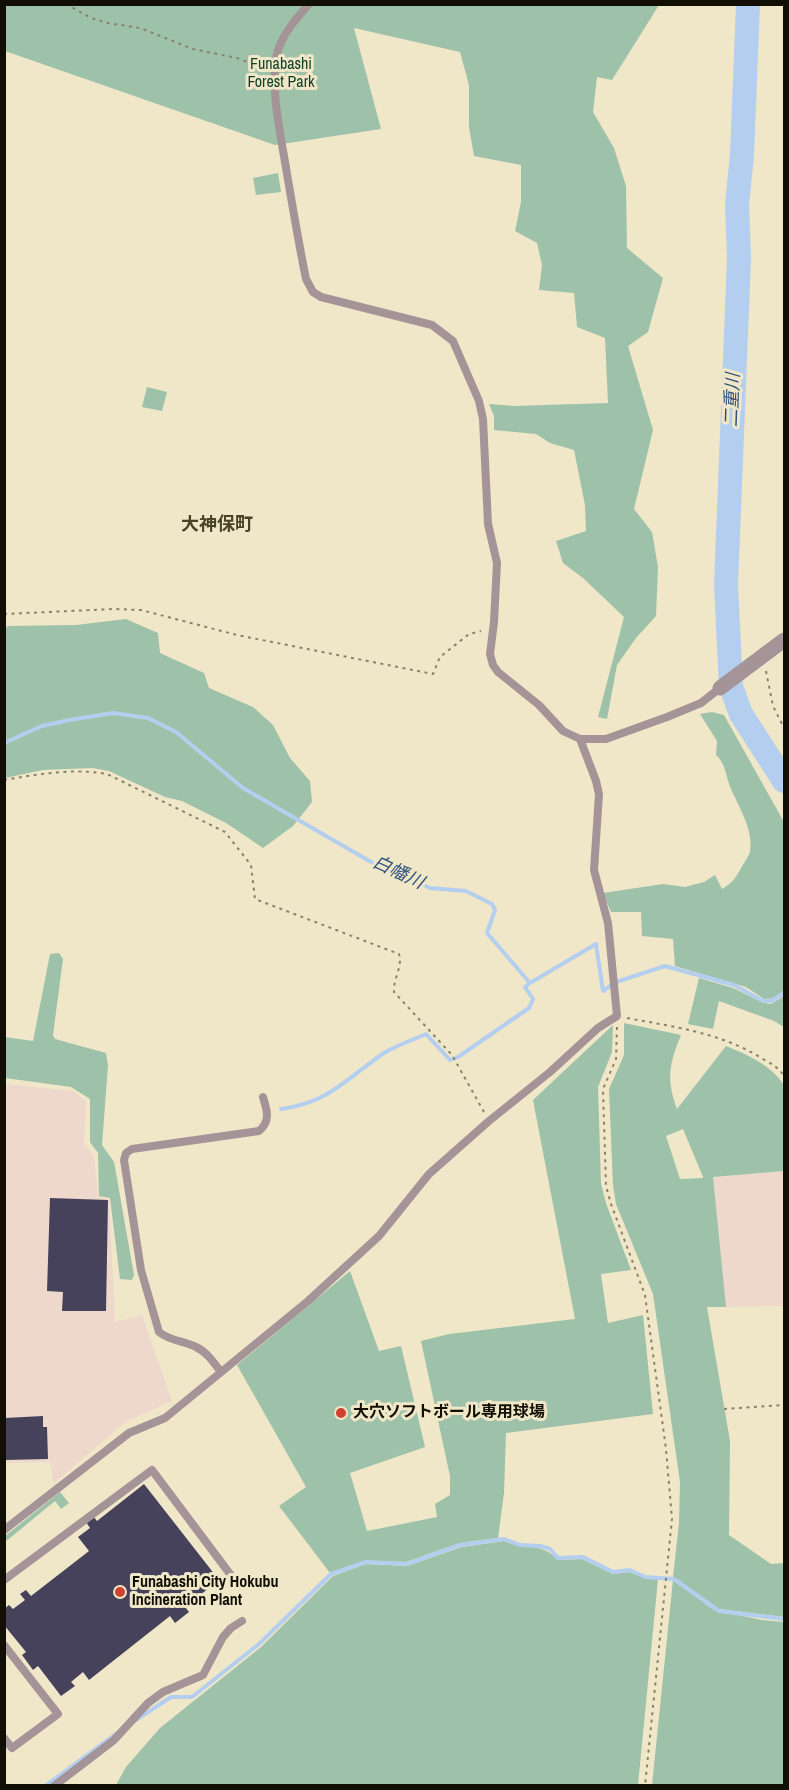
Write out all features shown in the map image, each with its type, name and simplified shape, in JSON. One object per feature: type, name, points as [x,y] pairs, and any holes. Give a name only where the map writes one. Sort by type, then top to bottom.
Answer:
[{"type":"street","points":[[720,688],[784,640]]},
{"type":"lane","points":[[309,4],[290,27],[278,50],[276,73],[276,102],[283,148],[309,287],[321,297],[432,325],[453,341],[479,401],[483,419],[488,524],[497,563],[490,654],[493,665],[539,705],[563,731],[580,739],[606,739],[667,717],[700,703],[720,688]]},
{"type":"lane","points":[[4,1530],[129,1432],[165,1418],[334,1279],[379,1236],[429,1174],[489,1121],[550,1072],[598,1028],[617,1016],[608,923],[594,870],[598,794],[596,781],[580,739]]},
{"type":"lane","points":[[221,1372],[206,1353],[159,1332],[141,1270],[124,1160],[126,1153],[132,1149],[259,1131],[265,1125],[267,1117],[263,1097]]},
{"type":"lane","points":[[4,1580],[152,1470],[232,1578]]},
{"type":"lane","points":[[54,1785],[114,1740],[148,1703],[163,1692],[203,1675],[223,1637],[242,1621]]},
{"type":"lane","points":[[4,1645],[58,1714],[12,1748],[4,1738]]},
{"type":"path","points":[[66,4],[91,18],[140,28],[192,49],[237,58],[276,73]]},
{"type":"path","points":[[4,614],[141,610],[237,636],[432,674],[440,657],[469,634],[478,631],[493,631]]},
{"type":"path","points":[[761,658],[772,706],[784,728]]},
{"type":"path","points":[[4,780],[42,773],[90,771],[107,774],[225,832],[251,865],[253,894],[256,900],[399,954],[401,958],[394,982],[394,992],[452,1055],[489,1121]]},
{"type":"path","points":[[645,1785],[672,1519],[666,1449],[645,1295],[606,1186],[603,1089],[616,1059],[617,1016],[706,1032],[748,1049],[780,1069],[784,1076]]},
{"type":"path","points":[[724,1409],[784,1405]]},
{"type":"shaded area","points":[[4,1084],[74,1091],[86,1102],[84,1144],[94,1156],[98,1197],[109,1199],[115,1322],[142,1315],[172,1401],[127,1421],[54,1483],[50,1462],[5,1463]]},
{"type":"shaded area","points":[[784,1171],[784,1306],[726,1307],[713,1177]]},
{"type":"green space","name":"Funabashi Forest Park","points":[[4,5],[659,5],[612,80],[597,77],[593,112],[614,148],[626,186],[627,248],[663,278],[648,332],[628,346],[653,430],[634,509],[652,532],[658,567],[656,616],[636,638],[617,665],[607,719],[598,717],[624,617],[583,578],[563,563],[556,541],[586,531],[585,505],[574,450],[550,443],[536,434],[494,430],[494,416],[489,404],[514,406],[608,403],[605,338],[577,327],[574,293],[539,290],[542,265],[537,243],[515,231],[521,202],[521,165],[474,156],[469,127],[469,85],[460,52],[354,28],[381,129],[275,145],[5,51]]},
{"type":"green space","points":[[278,173],[281,192],[256,195],[253,178]]},
{"type":"green space","points":[[147,387],[167,392],[162,411],[142,407]]},
{"type":"green space","points":[[126,619],[158,633],[160,653],[204,673],[209,688],[253,707],[273,725],[290,758],[310,781],[312,802],[293,826],[263,848],[226,823],[182,801],[165,797],[109,771],[92,768],[43,770],[5,778],[5,629],[8,626],[76,625]]},
{"type":"green space","points":[[712,712],[724,715],[784,822],[784,990],[775,998],[764,999],[746,987],[675,966],[673,939],[642,936],[641,912],[611,912],[603,893],[663,884],[685,887],[704,882],[715,875],[722,889],[737,875],[750,852],[750,836],[724,767],[716,755],[717,741],[700,714]]},
{"type":"green space","points":[[59,953],[63,959],[53,1035],[55,1039],[106,1053],[108,1065],[102,1145],[114,1162],[134,1275],[132,1280],[120,1279],[110,1198],[99,1196],[98,1153],[90,1142],[90,1099],[71,1087],[5,1078],[5,1037],[33,1041],[50,954]]},
{"type":"green space","points":[[699,978],[733,988],[764,1003],[771,1004],[784,996],[784,1027],[774,1021],[719,1001],[713,1029],[688,1024]]},
{"type":"green space","points":[[624,1023],[681,1035],[670,1072],[671,1089],[677,1109],[726,1046],[766,1066],[784,1085],[784,1171],[713,1177],[726,1307],[707,1307],[730,1441],[729,1535],[771,1564],[784,1563],[784,1617],[719,1609],[673,1577],[679,1523],[680,1482],[653,1294],[616,1204],[613,1185],[609,1089],[624,1055]],"holes":[[[683,1129],[703,1178],[680,1179],[666,1136]]]},
{"type":"green space","points":[[613,1025],[612,1052],[598,1087],[601,1184],[631,1270],[601,1274],[608,1323],[643,1315],[653,1414],[506,1433],[504,1493],[498,1538],[460,1543],[406,1562],[365,1561],[330,1573],[279,1506],[306,1487],[237,1365],[350,1271],[379,1351],[401,1346],[425,1447],[350,1473],[367,1531],[437,1517],[435,1504],[450,1495],[450,1476],[421,1341],[449,1334],[575,1319],[533,1100]]},
{"type":"green space","points":[[60,1492],[69,1503],[61,1509],[55,1501],[5,1542],[5,1536]]},
{"type":"green space","points":[[504,1541],[545,1550],[558,1560],[582,1559],[613,1574],[629,1572],[645,1578],[658,1579],[638,1785],[116,1785],[126,1767],[160,1728],[261,1647],[333,1576],[366,1564],[407,1566],[462,1547]]},
{"type":"green space","points":[[673,1580],[714,1610],[784,1622],[784,1785],[652,1785]]},
{"type":"building","points":[[50,1198],[108,1200],[106,1311],[62,1311],[63,1292],[47,1291]]},
{"type":"building","points":[[43,1416],[43,1427],[47,1427],[48,1459],[5,1460],[5,1418]]},
{"type":"building","name":"Funabashi City Hokubu Incineration Plant","points":[[144,1484],[219,1580],[185,1607],[189,1612],[175,1623],[170,1616],[89,1680],[83,1672],[71,1682],[75,1686],[61,1696],[38,1666],[33,1670],[22,1655],[26,1652],[4,1625],[4,1609],[9,1605],[13,1609],[25,1600],[20,1594],[26,1590],[31,1596],[89,1551],[78,1537],[90,1528],[86,1522],[93,1516],[97,1521]]},
{"type":"waterway","name":"二重川","points":[[748,4],[742,155],[737,205],[739,258],[726,585],[731,687],[741,714],[784,781]]},
{"type":"waterway","name":"白幡川","points":[[4,743],[42,726],[69,720],[113,713],[148,718],[176,732],[243,788],[378,866],[393,870],[430,888],[466,891],[492,904],[495,910],[487,933],[530,983],[596,944],[603,991],[616,982],[665,966],[734,985],[763,1001],[771,1001],[784,993]]},
{"type":"waterway","points":[[281,1109],[298,1106],[325,1095],[384,1053],[426,1034],[450,1060],[458,1057],[529,1008],[533,999],[525,987],[530,983]]},
{"type":"waterway","points":[[136,1720],[171,1697],[192,1697],[259,1644],[331,1574],[366,1562],[407,1564],[460,1545],[504,1539],[520,1545],[541,1546],[550,1549],[558,1558],[583,1557],[613,1572],[630,1570],[645,1577],[674,1579],[719,1611],[784,1619]]},
{"type":"waterway","points":[[45,1786],[117,1733]]},
{"type":"place","name":"大穴ソフトボール専用球場","points":[[341,1413]]},
{"type":"place","name":"Funabashi City Hokubu Incineration Plant","points":[[120,1592]]},
{"type":"district","name":"大神保町","points":[[217,525]]}]
